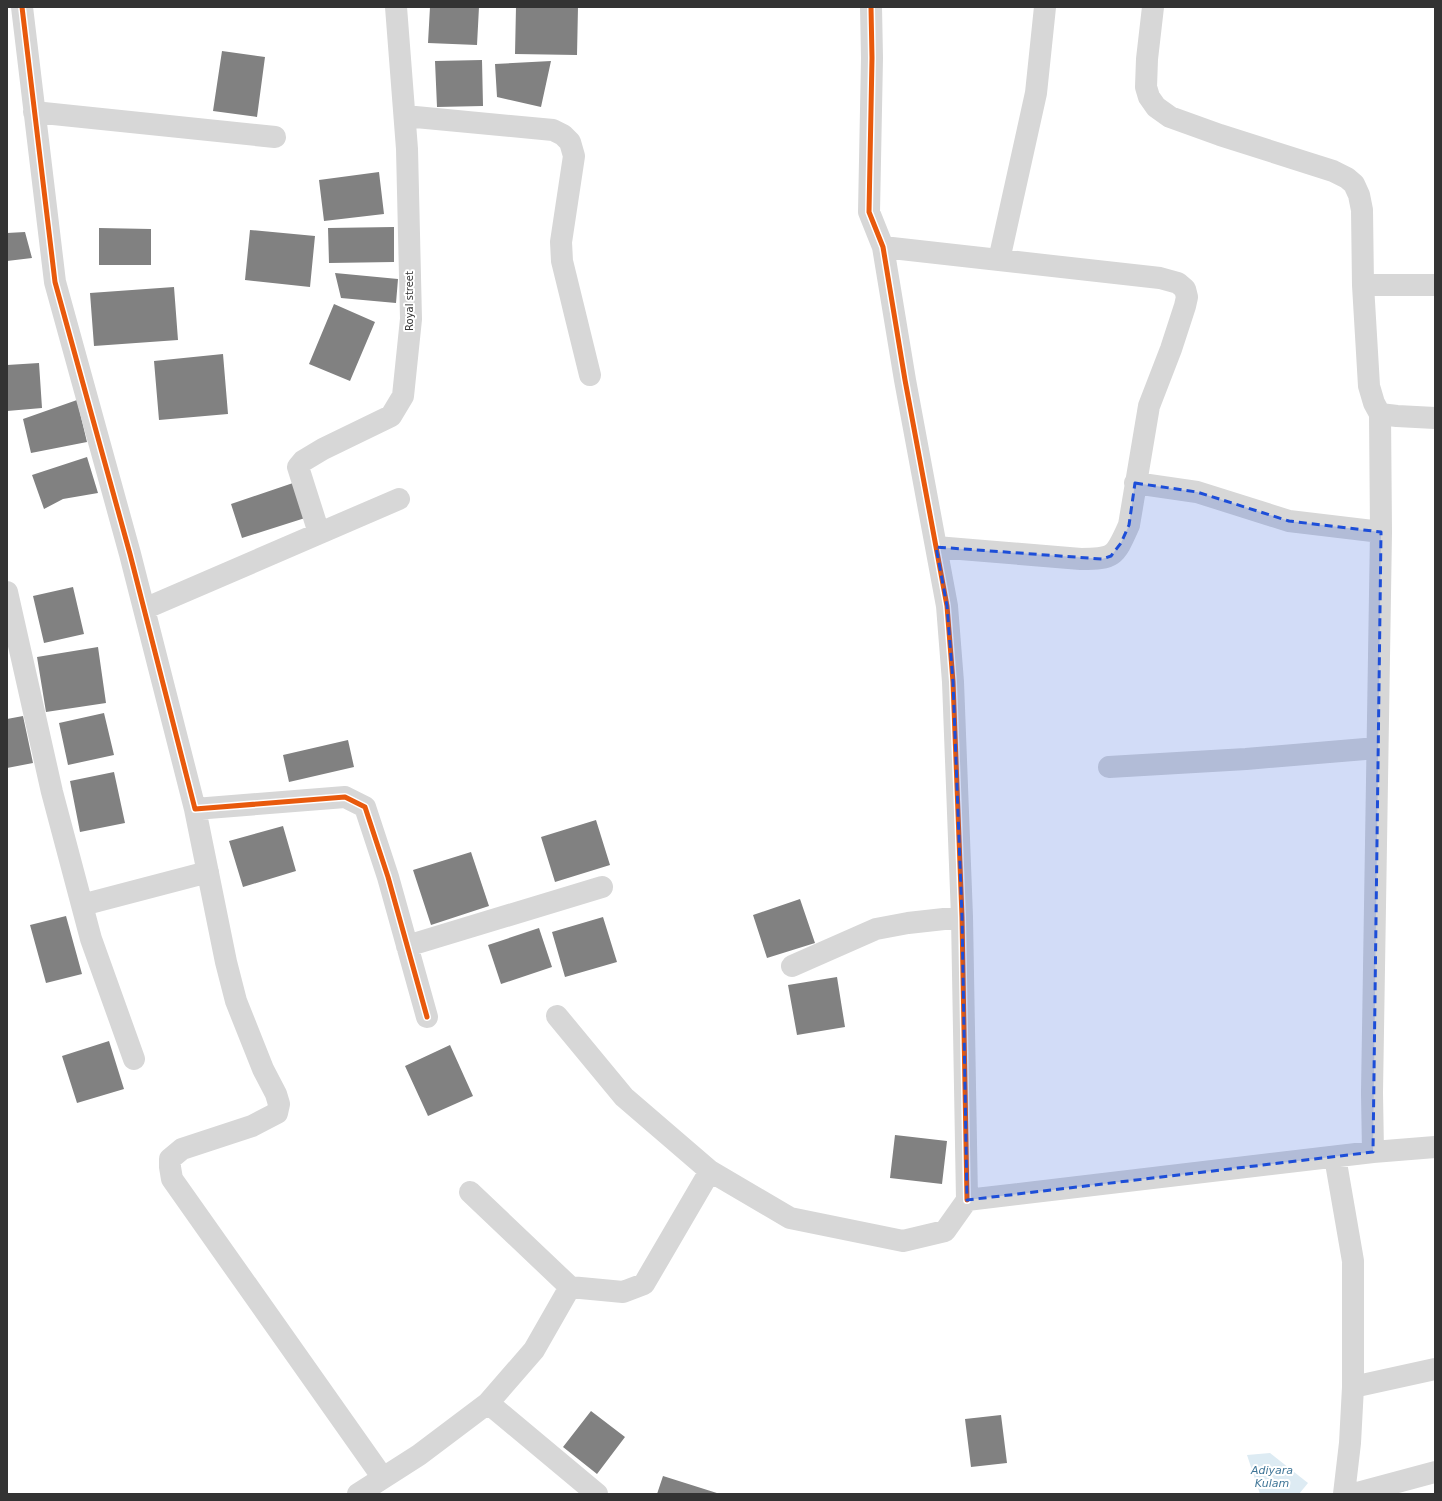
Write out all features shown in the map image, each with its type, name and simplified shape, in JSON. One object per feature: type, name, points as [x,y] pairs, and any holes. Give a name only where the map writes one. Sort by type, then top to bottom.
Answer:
[{"type":"street","points":[[22,7],[56,282],[144,609],[195,809],[226,962],[236,1001],[263,1069],[276,1094],[279,1104],[277,1113],[252,1126],[182,1149],[170,1159],[172,1179],[383,1478]]},
{"type":"street","name":"Royal street","points":[[319,533],[298,467],[302,462],[323,449],[391,416],[403,396],[411,319],[407,149],[396,7]]},
{"type":"street","points":[[557,1016],[624,1097],[710,1171],[790,1218],[903,1241],[945,1231],[967,1200],[962,917],[952,667],[947,606],[905,380],[883,247],[869,212],[872,58],[871,7]]},
{"type":"street","points":[[999,260],[1036,93],[1045,7]]},
{"type":"street","points":[[1152,7],[1146,87],[1149,97],[1156,107],[1170,117],[1205,130],[1333,171],[1347,178],[1354,184],[1362,210],[1363,285],[1369,386],[1374,403],[1380,414],[1381,532],[1372,1093],[1373,1152]]},
{"type":"street","points":[[34,112],[275,137]]},
{"type":"street","points":[[404,116],[553,130],[563,135],[570,142],[574,156],[561,242],[562,261],[590,375]]},
{"type":"street","points":[[883,247],[1160,278],[1178,283],[1185,289],[1185,306],[1171,349],[1149,406],[1129,525],[1121,543],[1111,556],[1102,559],[1080,559],[936,547]]},
{"type":"street","points":[[1363,285],[1435,285]]},
{"type":"street","points":[[1380,414],[1435,418]]},
{"type":"street","points":[[1135,483],[1197,492],[1289,521],[1381,532]]},
{"type":"street","points":[[144,609],[399,499]]},
{"type":"street","points":[[7,592],[16,668],[52,792],[91,939],[134,1059]]},
{"type":"street","points":[[1109,767],[1246,759],[1377,748]]},
{"type":"street","points":[[195,809],[345,797],[365,807],[388,877],[427,1017]]},
{"type":"street","points":[[82,905],[208,872]]},
{"type":"street","points":[[407,946],[602,888]]},
{"type":"street","points":[[792,966],[876,929],[908,923],[962,917]]},
{"type":"street","points":[[967,1200],[1373,1152],[1435,1147]]},
{"type":"street","points":[[1335,1157],[1354,1261],[1353,1386],[1350,1443],[1344,1494]]},
{"type":"street","points":[[470,1192],[570,1288],[623,1292],[644,1284],[710,1171]]},
{"type":"street","points":[[358,1494],[419,1455],[488,1403],[534,1350],[570,1288]]},
{"type":"street","points":[[1353,1386],[1435,1369]]},
{"type":"street","points":[[488,1403],[597,1494]]},
{"type":"street","points":[[1353,1494],[1435,1472]]},
{"type":"highlighted area","points":[[1135,483],[1197,492],[1289,521],[1381,532],[1373,1152],[967,1200],[962,917],[953,682],[947,606],[936,547],[1102,559],[1111,556],[1121,543],[1129,525]]},
{"type":"water","name":"Adiyara Kulam","points":[[1270,1453],[1308,1483],[1299,1494],[1260,1494],[1247,1455]]},
{"type":"building","points":[[430,7],[479,7],[477,45],[428,43]]},
{"type":"building","points":[[516,7],[578,7],[577,55],[515,54]]},
{"type":"building","points":[[222,51],[265,57],[257,117],[213,111]]},
{"type":"building","points":[[482,60],[483,106],[437,107],[435,61]]},
{"type":"building","points":[[551,61],[541,107],[497,97],[495,64]]},
{"type":"building","points":[[379,172],[384,214],[324,221],[319,180]]},
{"type":"building","points":[[394,227],[394,262],[329,263],[328,228]]},
{"type":"building","points":[[99,228],[151,229],[151,265],[99,265]]},
{"type":"building","points":[[250,230],[315,236],[310,287],[245,280]]},
{"type":"building","points":[[25,232],[32,258],[7,261],[7,233]]},
{"type":"building","points":[[335,273],[398,279],[396,303],[341,298]]},
{"type":"building","points":[[174,287],[178,340],[94,346],[90,293]]},
{"type":"building","points":[[334,304],[375,322],[350,381],[309,364]]},
{"type":"building","points":[[223,354],[228,414],[159,420],[154,361]]},
{"type":"building","points":[[39,363],[42,408],[7,411],[7,365]]},
{"type":"building","points":[[77,400],[87,442],[31,453],[23,419]]},
{"type":"building","points":[[87,457],[98,493],[63,499],[44,509],[32,475]]},
{"type":"building","points":[[293,483],[305,518],[242,538],[231,504]]},
{"type":"building","points":[[73,587],[84,634],[44,643],[33,596]]},
{"type":"building","points":[[98,647],[106,703],[46,712],[37,657]]},
{"type":"building","points":[[104,713],[114,755],[68,765],[59,723]]},
{"type":"building","points":[[23,716],[33,763],[7,768],[7,719]]},
{"type":"building","points":[[348,740],[354,767],[289,782],[283,755]]},
{"type":"building","points":[[114,772],[125,823],[80,832],[70,781]]},
{"type":"building","points":[[596,820],[610,865],[555,882],[541,837]]},
{"type":"building","points":[[283,826],[296,871],[243,887],[229,841]]},
{"type":"building","points":[[471,852],[489,906],[431,925],[413,870]]},
{"type":"building","points":[[800,899],[815,943],[767,958],[753,915]]},
{"type":"building","points":[[66,916],[82,974],[46,983],[30,925]]},
{"type":"building","points":[[603,917],[617,962],[565,977],[552,932]]},
{"type":"building","points":[[539,928],[552,967],[501,984],[488,945]]},
{"type":"building","points":[[837,977],[845,1027],[797,1035],[788,985]]},
{"type":"building","points":[[109,1041],[124,1089],[77,1103],[62,1056]]},
{"type":"building","points":[[450,1045],[473,1096],[428,1116],[405,1066]]},
{"type":"building","points":[[895,1135],[947,1141],[942,1184],[890,1178]]},
{"type":"building","points":[[591,1411],[625,1437],[597,1474],[563,1447]]},
{"type":"building","points":[[1001,1415],[1007,1463],[971,1467],[965,1419]]},
{"type":"building","points":[[663,1476],[720,1494],[657,1494]]},
{"type":"cycle path","points":[[22,7],[55,282],[130,554],[195,809],[345,797],[365,807],[388,877],[427,1017]]},
{"type":"cycle path","points":[[871,7],[872,58],[869,212],[883,247],[905,380],[947,606],[953,682],[962,917],[967,1200]]}]
